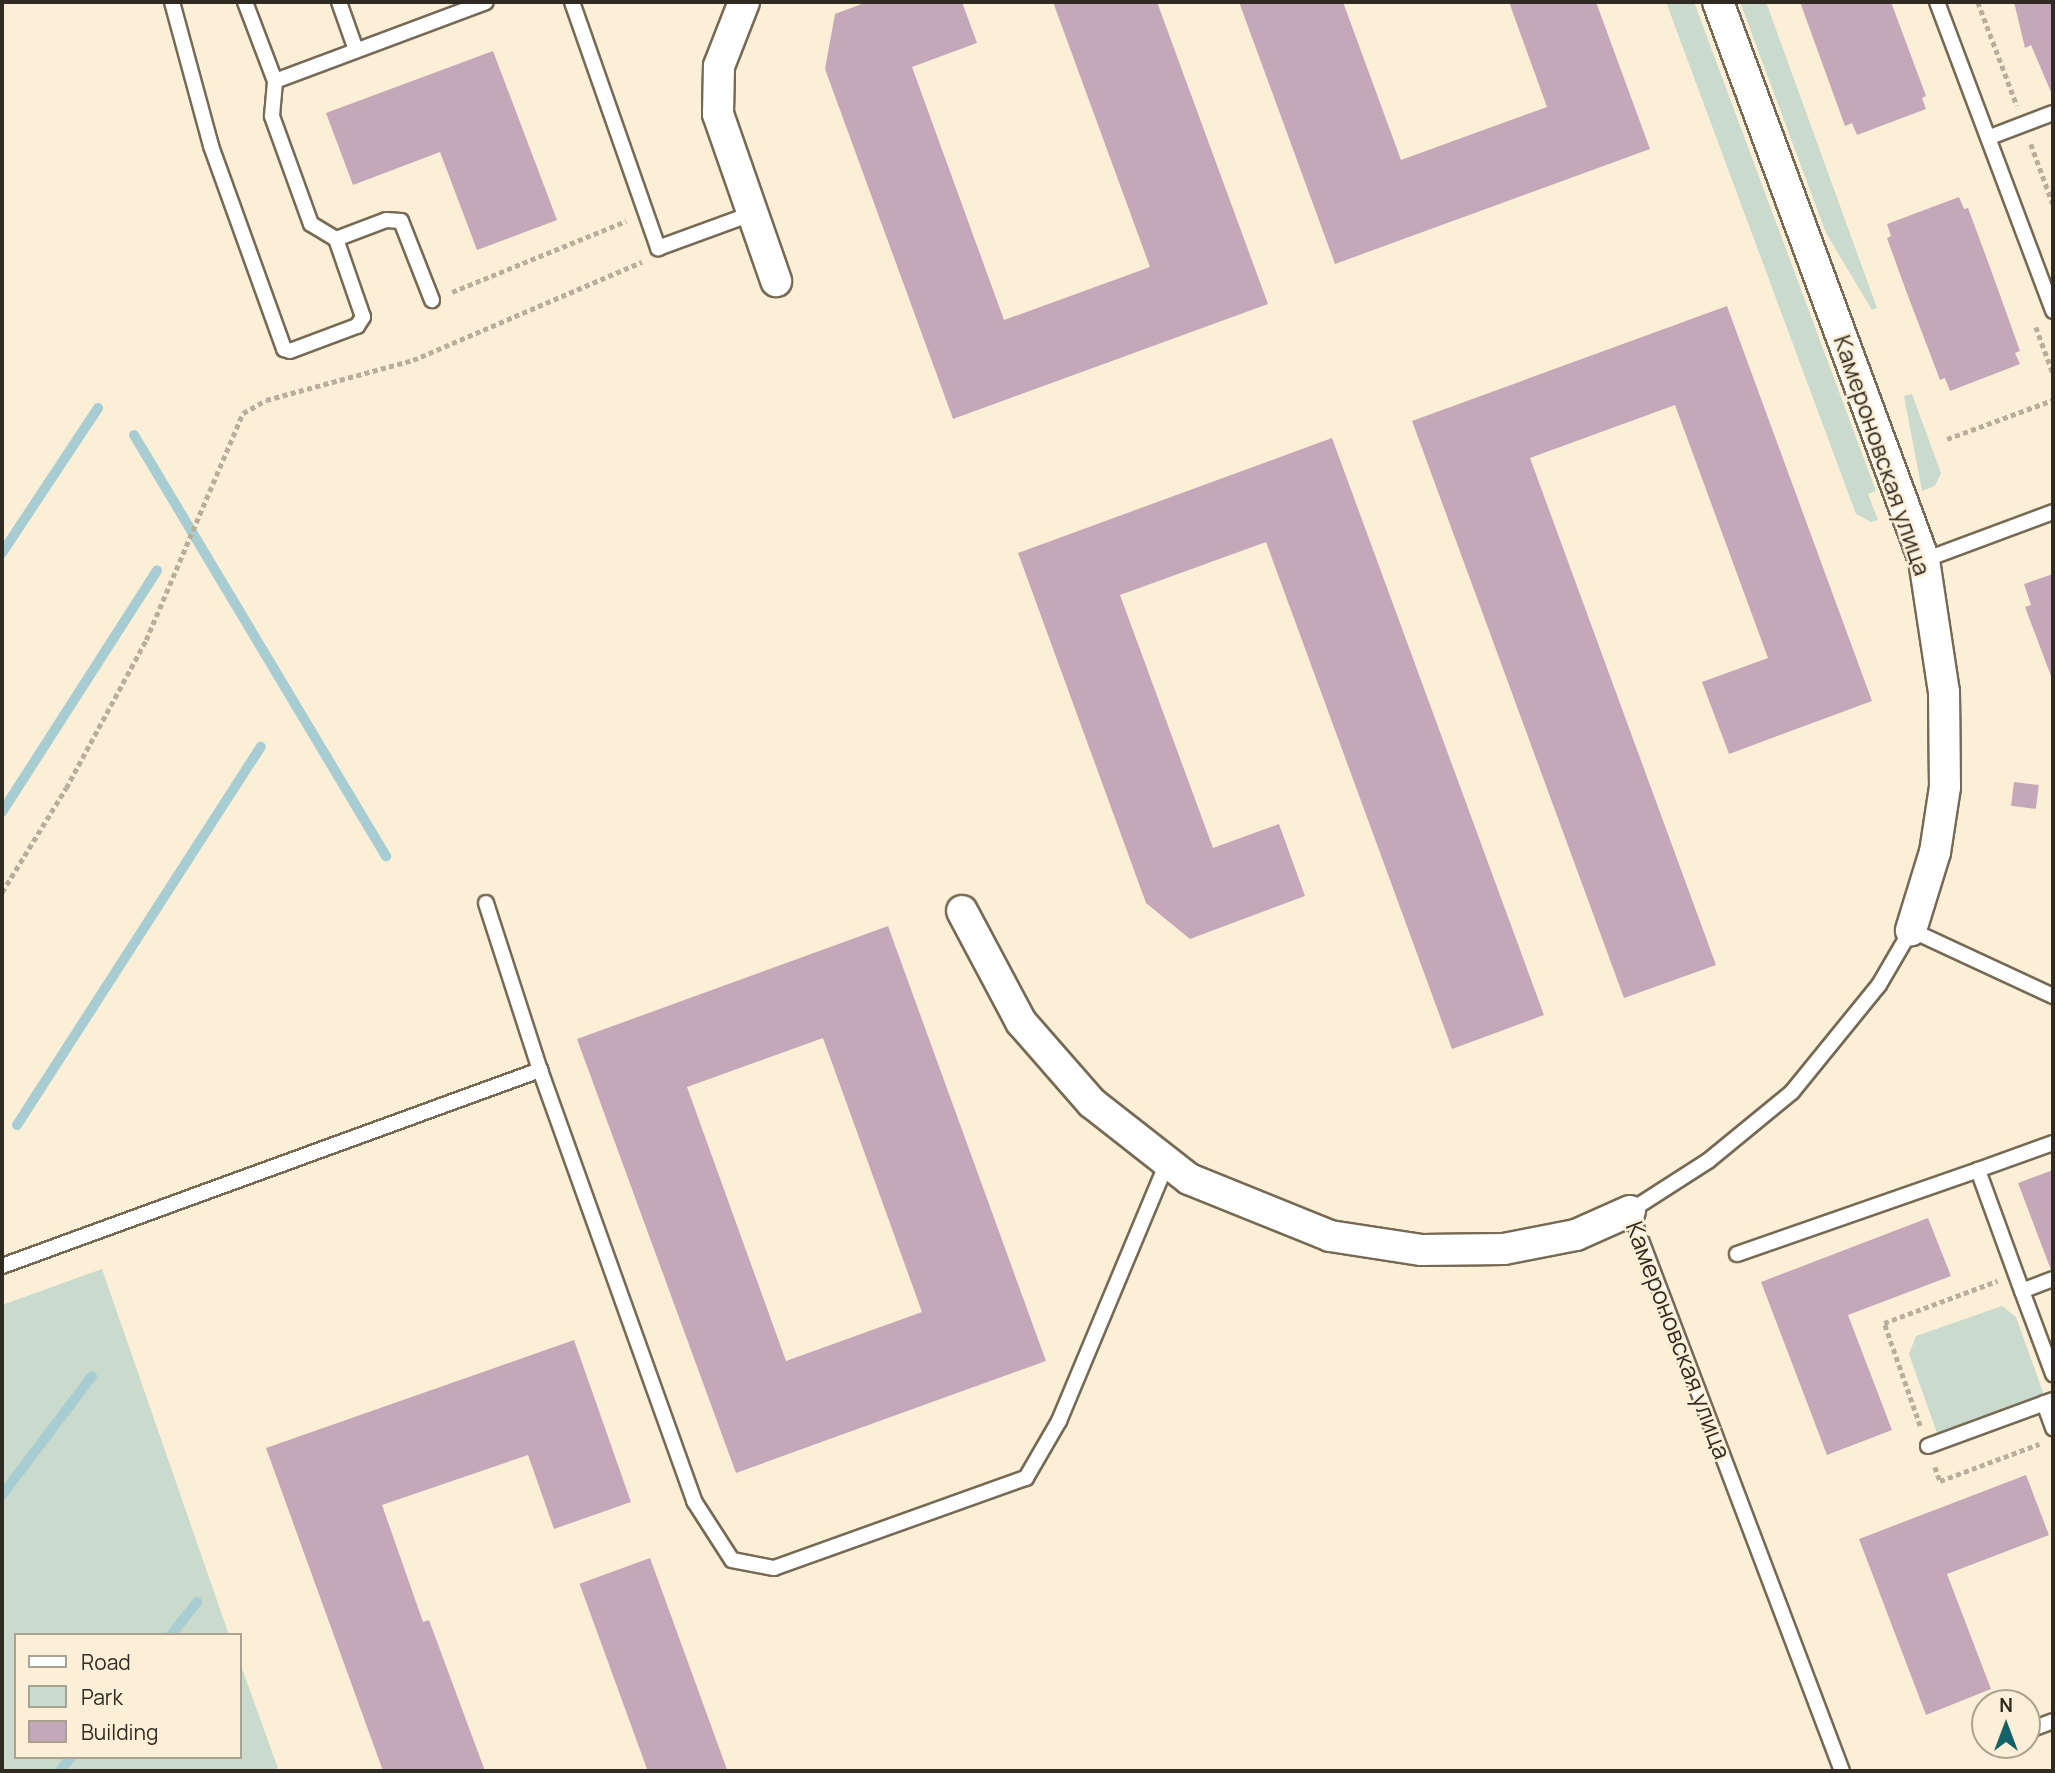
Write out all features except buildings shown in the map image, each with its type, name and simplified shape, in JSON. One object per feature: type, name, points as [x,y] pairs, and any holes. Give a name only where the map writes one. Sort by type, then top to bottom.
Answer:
[{"type":"street","points":[[744,2],[729,35],[716,87],[718,114],[776,282]]},
{"type":"street","name":"Камероновская улица","points":[[1718,2],[1924,560],[1944,692],[1945,787],[1936,852],[1911,930]]},
{"type":"street","points":[[962,911],[1021,1022],[1092,1103],[1189,1179],[1288,1222],[1330,1236],[1422,1250],[1504,1249],[1576,1235],[1630,1211]]},
{"type":"lane","points":[[172,2],[211,146],[284,349],[290,351],[357,326],[363,317],[336,239],[311,224],[272,116],[275,80],[245,2]]},
{"type":"lane","points":[[339,2],[356,50]]},
{"type":"lane","points":[[275,80],[486,2]]},
{"type":"lane","points":[[572,2],[658,248],[751,214]]},
{"type":"lane","points":[[1937,2],[1990,137],[2053,311]]},
{"type":"lane","points":[[1990,137],[2053,113]]},
{"type":"lane","points":[[336,239],[386,220],[401,221],[432,300]]},
{"type":"lane","points":[[1924,560],[2053,512]]},
{"type":"lane","points":[[486,903],[540,1070],[694,1501],[732,1560],[774,1568],[1026,1478],[1059,1421],[1167,1163]]},
{"type":"lane","points":[[1911,930],[2053,996]]},
{"type":"lane","name":"Камероновская улица","points":[[1842,1771],[1630,1211],[1708,1161],[1792,1092],[1880,985],[1911,930]]},
{"type":"lane","points":[[2,1266],[540,1070]]},
{"type":"lane","points":[[1737,1254],[2053,1143]]},
{"type":"lane","points":[[1978,1170],[2053,1374]]},
{"type":"lane","points":[[2022,1291],[2053,1279]]},
{"type":"lane","points":[[1928,1446],[2049,1402],[2053,1428]]},
{"type":"path","points":[[432,300],[646,213]]},
{"type":"path","points":[[2,892],[66,788],[146,640],[243,413],[266,400],[413,360],[640,263],[658,248]]},
{"type":"path","points":[[1947,439],[2053,400]]},
{"type":"path","points":[[2016,1274],[1884,1323],[1940,1481],[2053,1439]]},
{"type":"green space","points":[[1666,2],[1694,2],[1876,491],[1868,494],[1878,520],[1871,522],[1856,514]]},
{"type":"green space","points":[[1740,2],[1766,2],[1877,308],[1872,310],[1826,233]]},
{"type":"green space","points":[[1912,394],[1941,473],[1935,486],[1922,491],[1904,396]]},
{"type":"green space","points":[[102,1269],[228,1633],[14,1633],[14,1759],[242,1759],[242,1669],[279,1771],[2,1771],[2,1305]]},
{"type":"green space","points":[[2002,1306],[2016,1317],[2044,1395],[1937,1433],[1909,1354],[1916,1336]]},
{"type":"waterway","points":[[2,553],[98,408]]},
{"type":"waterway","points":[[134,435],[386,856]]},
{"type":"waterway","points":[[2,812],[157,571]]},
{"type":"waterway","points":[[17,1125],[261,747]]},
{"type":"waterway","points":[[2,1495],[92,1376]]},
{"type":"waterway","points":[[173,1633],[197,1602]]},
{"type":"waterway","points":[[60,1771],[69,1759]]}]
